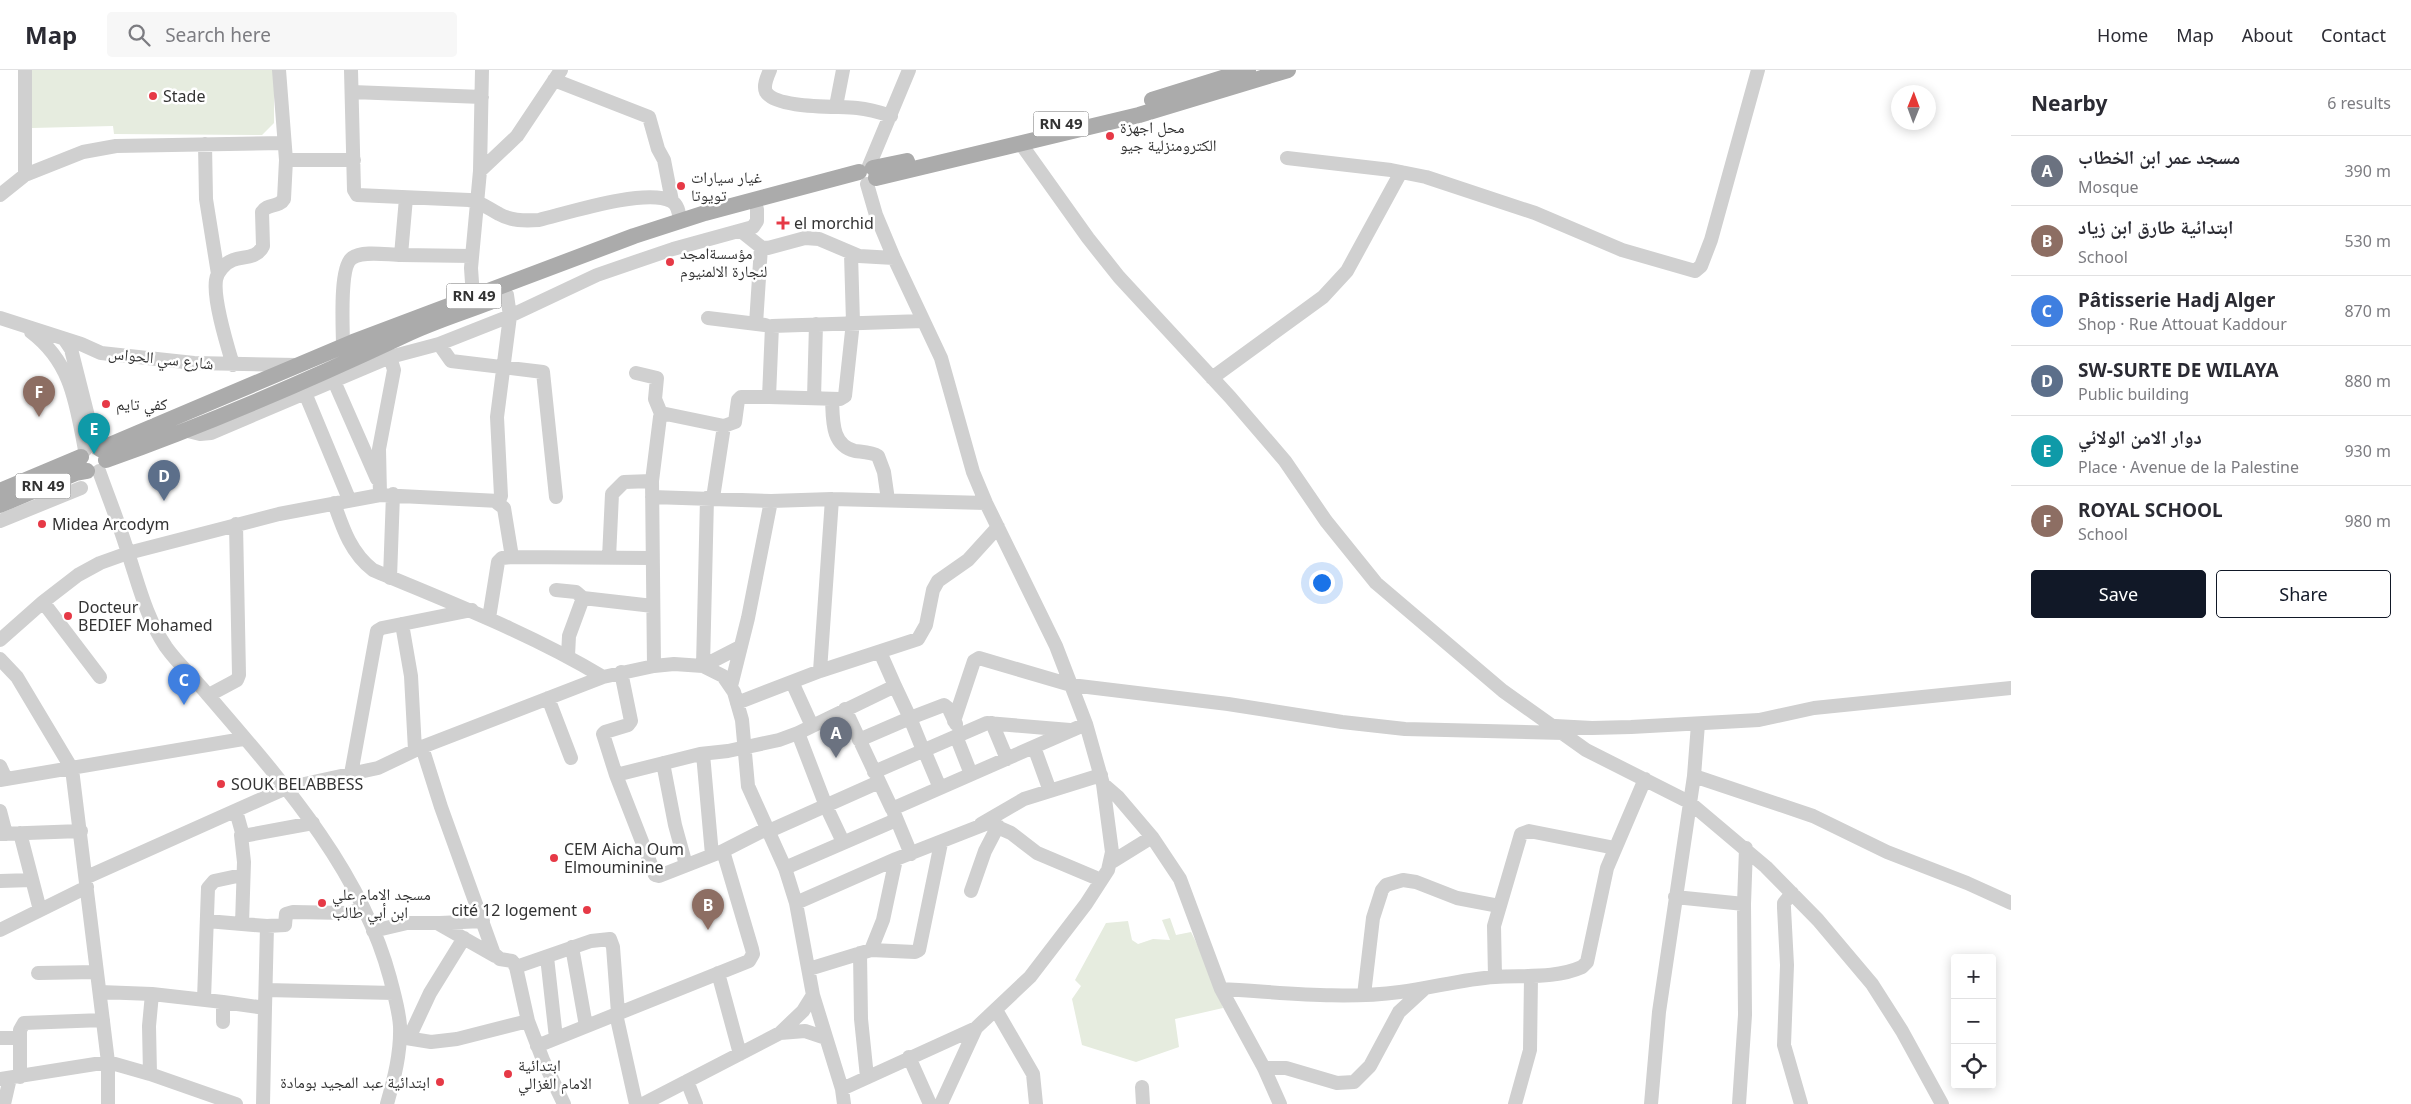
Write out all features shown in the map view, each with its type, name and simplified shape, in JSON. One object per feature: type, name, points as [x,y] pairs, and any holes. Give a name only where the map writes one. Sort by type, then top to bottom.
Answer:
[{"type":"main road","name":"RN 49","points":[[0,505],[76,473],[93,458],[297,365],[473,296],[680,220],[868,175],[1253,73],[1288,70]]},
{"type":"main road","name":"RN 49","points":[[0,491],[93,458],[184,430],[332,375],[404,335],[670,234],[868,175],[1021,144],[1139,115],[1253,73]]},
{"type":"street","points":[[25,175],[26,70]]},
{"type":"street","points":[[218,274],[231,260],[248,257],[261,250],[263,246],[262,212],[267,207],[278,205],[284,199],[286,160],[279,70]]},
{"type":"street","points":[[351,70],[354,190],[357,195],[477,202],[500,214],[524,221],[629,199],[654,198],[672,201]]},
{"type":"street","points":[[473,296],[472,256],[480,171],[482,70]]},
{"type":"street","points":[[770,70],[765,83],[765,91],[770,97],[800,104],[859,108],[890,116]]},
{"type":"street","points":[[836,106],[844,70]]},
{"type":"street","points":[[842,1089],[976,1028],[996,1010],[1030,977],[1086,904],[1110,863],[1112,845],[1102,780],[1086,724],[1056,646],[986,503],[966,450],[941,358],[876,215],[868,175],[909,70]]},
{"type":"street","points":[[1287,158],[1401,172],[1442,182],[1535,213],[1622,250],[1695,270],[1701,266],[1711,240],[1758,70]]},
{"type":"street","points":[[480,171],[517,136],[558,75],[649,117],[658,149],[664,160],[672,201],[677,206],[680,220]]},
{"type":"street","points":[[352,92],[482,97]]},
{"type":"street","points":[[0,195],[25,175],[60,159],[100,149],[140,145],[284,143]]},
{"type":"street","points":[[205,144],[206,199],[218,274],[216,288],[233,365]]},
{"type":"street","points":[[1021,144],[1088,238],[1120,277],[1285,461],[1326,521],[1376,583],[1486,678],[1586,750],[1689,802],[1746,848],[1818,920],[1872,984],[1902,1031],[1942,1104]]},
{"type":"street","points":[[286,160],[354,160]]},
{"type":"street","points":[[1212,378],[1318,300],[1340,280],[1347,271],[1401,172]]},
{"type":"street","points":[[401,255],[406,198]]},
{"type":"street","points":[[184,430],[200,434],[211,433],[306,393],[332,375],[439,344],[510,316],[572,286],[626,264],[741,231],[756,224],[757,209]]},
{"type":"street","points":[[741,231],[761,247],[772,248],[805,238],[819,239],[851,254],[894,258]]},
{"type":"street","points":[[756,324],[761,247]]},
{"type":"street","points":[[662,416],[666,414],[724,426],[735,422],[738,400],[741,397],[840,399],[845,396],[853,322],[851,254]]},
{"type":"street","points":[[343,346],[344,295],[347,263],[351,259],[362,255],[472,256]]},
{"type":"street","points":[[496,502],[501,496],[498,416],[510,316],[507,295]]},
{"type":"street","name":"شارع سي الحواس","points":[[0,318],[101,353],[144,359],[233,365],[297,365]]},
{"type":"street","points":[[708,318],[772,326],[923,321]]},
{"type":"street","points":[[814,398],[816,324]]},
{"type":"street","points":[[769,397],[772,326]]},
{"type":"street","points":[[25,327],[50,348],[62,365],[93,458],[128,553],[141,598],[155,630],[167,649],[209,695],[243,739],[286,788],[313,823],[342,869],[373,931],[394,993],[404,1038]]},
{"type":"street","points":[[404,335],[412,351]]},
{"type":"street","points":[[65,340],[71,349],[93,458]]},
{"type":"street","points":[[439,344],[451,361],[540,371],[544,374],[556,497]]},
{"type":"street","points":[[390,357],[394,370],[379,449],[390,578]]},
{"type":"street","points":[[636,373],[657,378],[654,399],[662,416],[652,481],[654,666]]},
{"type":"street","points":[[332,375],[384,491]]},
{"type":"street","points":[[306,393],[349,499]]},
{"type":"street","points":[[832,399],[834,426],[839,442],[846,448],[878,456],[884,472],[888,500]]},
{"type":"street","points":[[703,666],[710,498],[724,426]]},
{"type":"street","points":[[609,558],[612,494],[624,482],[652,481]]},
{"type":"street","points":[[0,520],[81,488]]},
{"type":"street","points":[[0,640],[43,602],[78,575],[100,563],[128,553],[236,524],[384,491],[496,502],[504,508],[512,558]]},
{"type":"street","points":[[652,497],[771,501],[832,499],[986,503]]},
{"type":"street","points":[[820,671],[832,499]]},
{"type":"street","points":[[731,686],[771,501]]},
{"type":"street","points":[[334,503],[353,550],[362,562],[373,570],[472,610],[568,656],[603,677]]},
{"type":"street","points":[[209,695],[237,680],[239,675],[236,524]]},
{"type":"street","points":[[737,703],[820,671],[918,640],[926,625],[933,590],[938,582],[968,560],[998,527]]},
{"type":"street","points":[[489,618],[498,562],[502,558],[652,558]]},
{"type":"street","points":[[556,590],[576,592],[583,598],[653,606]]},
{"type":"street","points":[[568,656],[569,636],[583,598]]},
{"type":"street","points":[[43,602],[100,677]]},
{"type":"street","points":[[351,774],[376,634],[379,629],[472,610]]},
{"type":"street","points":[[402,624],[411,676],[419,749],[495,956]]},
{"type":"street","points":[[703,666],[740,647]]},
{"type":"street","points":[[880,652],[940,788]]},
{"type":"street","points":[[957,730],[972,666],[977,658],[1071,685],[1220,703],[1388,728],[1559,729],[1698,724],[1759,720],[1814,708],[2011,688]]},
{"type":"street","points":[[0,659],[17,677],[72,769],[108,1062],[108,1104]]},
{"type":"street","points":[[0,930],[40,910],[87,882],[286,788],[378,768],[419,749],[603,677],[654,666],[674,664],[703,666],[723,676],[731,686],[737,703],[742,720],[748,786],[769,829],[785,868],[796,903],[813,995],[842,1089],[844,1104]]},
{"type":"street","points":[[621,672],[631,722],[628,725],[603,734],[616,775],[655,875],[659,876],[718,853],[769,829],[826,806],[957,730],[992,723],[1072,730]]},
{"type":"street","points":[[792,682],[812,726]]},
{"type":"street","points":[[616,775],[703,754],[744,748],[798,734],[845,709],[895,686]]},
{"type":"street","points":[[548,698],[571,758]]},
{"type":"street","points":[[859,740],[944,705],[949,709],[971,774]]},
{"type":"street","points":[[845,709],[911,854]]},
{"type":"street","points":[[992,723],[1007,759]]},
{"type":"street","points":[[785,868],[844,842],[940,788],[1086,724]]},
{"type":"street","points":[[1651,1104],[1659,1012],[1674,897],[1693,778],[1698,724]]},
{"type":"street","points":[[798,734],[826,806],[844,842]]},
{"type":"street","points":[[2,775],[72,769],[243,739]]},
{"type":"street","points":[[1034,747],[1050,791]]},
{"type":"street","points":[[537,1046],[750,961],[753,954],[718,853],[703,754]]},
{"type":"street","points":[[663,763],[675,825],[686,865]]},
{"type":"street","points":[[1662,788],[1682,787],[1693,778]]},
{"type":"street","points":[[1693,778],[1813,816],[1887,852],[1967,882],[2011,903]]},
{"type":"street","points":[[1221,989],[1286,994],[1364,995],[1400,992],[1495,977],[1531,977],[1576,970],[1587,962],[1608,868],[1645,779]]},
{"type":"street","points":[[796,903],[896,859],[941,843],[981,824],[1011,805],[1050,791],[1102,780]]},
{"type":"street","points":[[1102,780],[1152,837],[1180,879],[1221,989],[1264,1068],[1280,1104]]},
{"type":"street","points":[[236,810],[242,835],[242,924]]},
{"type":"street","points":[[0,811],[3,834],[81,831]]},
{"type":"street","points":[[242,835],[313,823]]},
{"type":"street","points":[[981,824],[988,823],[998,826],[1037,853],[1101,880]]},
{"type":"street","points":[[971,891],[985,852],[998,826]]},
{"type":"street","points":[[1495,977],[1493,941],[1499,906],[1518,838],[1529,831],[1615,848]]},
{"type":"street","points":[[20,834],[40,910]]},
{"type":"street","points":[[1110,863],[1152,837]]},
{"type":"street","points":[[808,969],[865,952],[915,952],[919,950],[941,843]]},
{"type":"street","points":[[1739,1104],[1745,1015],[1744,904],[1746,848]]},
{"type":"street","points":[[867,1077],[861,1019],[865,952],[883,920],[896,859]]},
{"type":"street","points":[[204,999],[209,885],[219,880],[242,875]]},
{"type":"street","points":[[0,881],[32,880]]},
{"type":"street","points":[[1364,995],[1373,918],[1382,890],[1386,885],[1403,880],[1416,882],[1457,898],[1499,906]]},
{"type":"street","points":[[1792,893],[1784,903],[1787,964],[1784,1045],[1801,1104]]},
{"type":"street","points":[[1674,897],[1744,904]]},
{"type":"street","points":[[207,921],[267,926],[285,925],[286,914],[293,912],[347,913],[363,909]]},
{"type":"street","points":[[373,931],[407,924],[483,921]]},
{"type":"street","points":[[437,923],[500,959],[509,959],[516,967],[528,1021],[537,1046],[564,1104]]},
{"type":"street","points":[[263,1104],[267,926]]},
{"type":"street","points":[[387,1104],[404,1038],[464,938]]},
{"type":"street","points":[[516,967],[572,947],[606,938],[612,940],[617,1014],[636,1104]]},
{"type":"street","points":[[572,947],[586,1026]]},
{"type":"street","points":[[547,957],[556,1038]]},
{"type":"street","points":[[38,973],[97,972]]},
{"type":"street","points":[[718,973],[740,1054]]},
{"type":"street","points":[[1515,1104],[1530,1050],[1531,977]]},
{"type":"street","points":[[1264,1068],[1284,1067],[1337,1083],[1354,1082],[1370,1066],[1399,1012],[1426,988]]},
{"type":"street","points":[[266,990],[394,993]]},
{"type":"street","points":[[100,992],[204,999],[265,1008]]},
{"type":"street","points":[[150,1074],[149,1026],[152,994]]},
{"type":"street","points":[[644,1104],[780,1033],[803,1011],[813,995]]},
{"type":"street","points":[[223,1002],[223,1022]]},
{"type":"street","points":[[996,1010],[1033,1074],[1036,1104]]},
{"type":"street","points":[[4,1104],[20,1038],[20,1030],[24,1023],[103,1020]]},
{"type":"street","points":[[404,1038],[431,1042],[457,1039],[528,1021]]},
{"type":"street","points":[[941,1104],[976,1028]]},
{"type":"street","points":[[780,1033],[805,1031],[826,1038]]},
{"type":"street","points":[[0,1038],[20,1038]]},
{"type":"street","points":[[909,1057],[930,1104]]},
{"type":"street","points":[[10,1078],[108,1062],[150,1074],[206,1099],[236,1104]]},
{"type":"street","points":[[687,1081],[696,1104]]},
{"type":"street","points":[[1142,1087],[1143,1104]]},
{"type":"shaded area","name":"Stade","points":[[31,70],[274,70],[274,123],[262,135],[114,134],[113,126],[32,128]]},
{"type":"shaded area","points":[[1170,918],[1176,935],[1191,932],[1215,980],[1223,1008],[1175,1019],[1179,1047],[1136,1062],[1082,1045],[1072,999],[1081,986],[1075,980],[1106,923],[1128,921],[1132,940],[1138,944],[1153,939],[1170,940],[1162,920]]},
{"type":"place","name":"Stade","points":[[153,96]]},
{"type":"place","name":"محل اجهزة الكترومنزلية جيو","points":[[1110,136]]},
{"type":"place","name":"غيار سيارات تويوتا","points":[[681,186]]},
{"type":"place","name":"el morchid","points":[[783,223]]},
{"type":"place","name":"مؤسسةامجد لنجارة الالمنيوم","points":[[670,262]]},
{"type":"place","name":"كفي تايم","points":[[106,404]]},
{"type":"place","name":"ROYAL SCHOOL","points":[[39,417]]},
{"type":"place","name":"دوار الامن الولائي","points":[[94,454]]},
{"type":"place","name":"SW-SURTE DE WILAYA","points":[[164,501]]},
{"type":"place","name":"Midea Arcodym","points":[[42,524]]},
{"type":"place","name":"Docteur BEDIEF Mohamed","points":[[68,616]]},
{"type":"place","name":"Pâtisserie Hadj Alger","points":[[184,705]]},
{"type":"place","name":"مسجد عمر ابن الخطاب","points":[[836,758]]},
{"type":"place","name":"SOUK BELABBESS","points":[[221,784]]},
{"type":"place","name":"CEM Aicha Oum Elmouminine","points":[[554,858]]},
{"type":"place","name":"مسجد الامام علي ابن أبي طالب","points":[[322,903]]},
{"type":"place","name":"cité 12 logement","points":[[587,910]]},
{"type":"place","name":"ابتدائية طارق ابن زياد","points":[[708,930]]},
{"type":"place","name":"ابتدائية الامام الغزالي","points":[[508,1074]]},
{"type":"place","name":"ابتدائية عبد المجيد بومادة","points":[[440,1082]]}]
